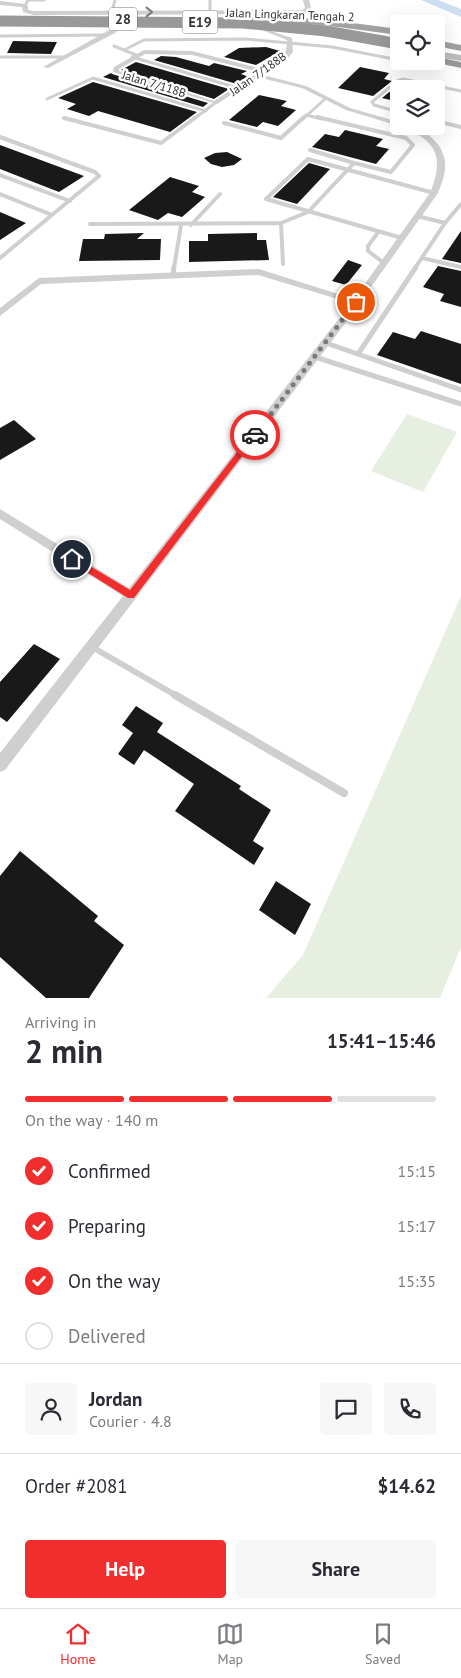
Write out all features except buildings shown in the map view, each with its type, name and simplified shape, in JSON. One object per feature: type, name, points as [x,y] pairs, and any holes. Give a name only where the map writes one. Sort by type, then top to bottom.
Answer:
[{"type":"highway","name":"Jalan Lingkaran Tengah 2","points":[[0,20],[237,19],[322,22],[390,33]]},
{"type":"highway","name":"Jalan Lingkaran Tengah 2","points":[[0,20],[120,26],[302,26],[390,31]]},
{"type":"highway","name":"E19","points":[[0,20],[242,23],[326,31],[390,42]]},
{"type":"highway","points":[[322,22],[344,20],[390,24]]},
{"type":"highway","name":"E19","points":[[0,30],[237,32],[314,40],[390,53]]},
{"type":"highway","points":[[445,40],[461,43]]},
{"type":"highway","points":[[445,45],[461,48]]},
{"type":"highway","points":[[445,53],[461,56]]},
{"type":"highway","points":[[445,61],[461,64]]},
{"type":"main road","points":[[211,25],[264,28],[314,34],[390,47]]},
{"type":"street","points":[[0,1],[25,6],[25,11],[34,13],[303,12],[308,8],[306,0]]},
{"type":"street","points":[[46,67],[107,35],[120,26]]},
{"type":"street","name":"Jalan 7/188B","points":[[264,28],[290,42]]},
{"type":"street","name":"Jalan 7/188B","points":[[290,42],[302,34],[314,34]]},
{"type":"street","name":"Jalan 7/188B","points":[[215,103],[286,56],[290,52],[290,42]]},
{"type":"street","points":[[134,56],[144,52],[192,53],[262,71]]},
{"type":"street","name":"Jalan 7/118B","points":[[134,56],[116,68],[116,72],[215,103]]},
{"type":"street","points":[[267,78],[304,87],[348,109],[390,121]]},
{"type":"street","points":[[0,765],[326,343],[434,193],[441,178],[442,161],[439,148],[423,135]]},
{"type":"street","points":[[0,312],[39,280],[259,272],[356,302]]},
{"type":"street","points":[[0,513],[131,595]]},
{"type":"lane","points":[[25,6],[28,0],[44,0]]},
{"type":"lane","points":[[112,12],[115,0]]},
{"type":"lane","points":[[210,0],[210,12]]},
{"type":"lane","points":[[0,36],[107,35]]},
{"type":"lane","points":[[124,50],[144,40],[245,40],[290,42],[332,47],[390,58]]},
{"type":"lane","points":[[114,46],[134,56],[238,88]]},
{"type":"lane","points":[[0,57],[65,57]]},
{"type":"lane","points":[[46,99],[93,78],[206,111]]},
{"type":"lane","points":[[390,87],[372,102],[374,105],[390,109]]},
{"type":"lane","points":[[445,88],[461,91]]},
{"type":"lane","points":[[224,124],[280,138],[326,98]]},
{"type":"lane","points":[[64,118],[161,143],[215,103]]},
{"type":"lane","points":[[306,115],[406,138],[413,145],[391,172],[310,150]]},
{"type":"lane","points":[[445,123],[461,127]]},
{"type":"lane","points":[[0,137],[99,176],[0,258]]},
{"type":"lane","points":[[402,238],[266,199],[308,159],[434,193]]},
{"type":"lane","points":[[90,224],[281,223],[308,212],[354,163]]},
{"type":"lane","points":[[0,175],[70,201]]},
{"type":"lane","points":[[0,194],[52,215]]},
{"type":"lane","points":[[191,224],[220,194]]},
{"type":"lane","points":[[358,354],[445,223],[461,204]]},
{"type":"lane","points":[[417,216],[445,223]]},
{"type":"lane","points":[[281,223],[283,264]]},
{"type":"lane","points":[[172,275],[181,225]]},
{"type":"lane","points":[[379,231],[368,246],[368,251],[384,263]]},
{"type":"lane","points":[[422,258],[461,267]]},
{"type":"lane","points":[[326,343],[461,390]]},
{"type":"lane","points":[[315,357],[461,404]]},
{"type":"lane","points":[[92,647],[344,793]]},
{"type":"green space","points":[[407,414],[457,432],[423,492],[371,471]]},
{"type":"green space","points":[[461,596],[461,947],[440,998],[266,998],[303,955]]},
{"type":"waterway","points":[[427,0],[461,13]]},
{"type":"way so far","points":[[255,435],[356,302]]},
{"type":"route","points":[[72,559],[131,595],[255,435]]}]
